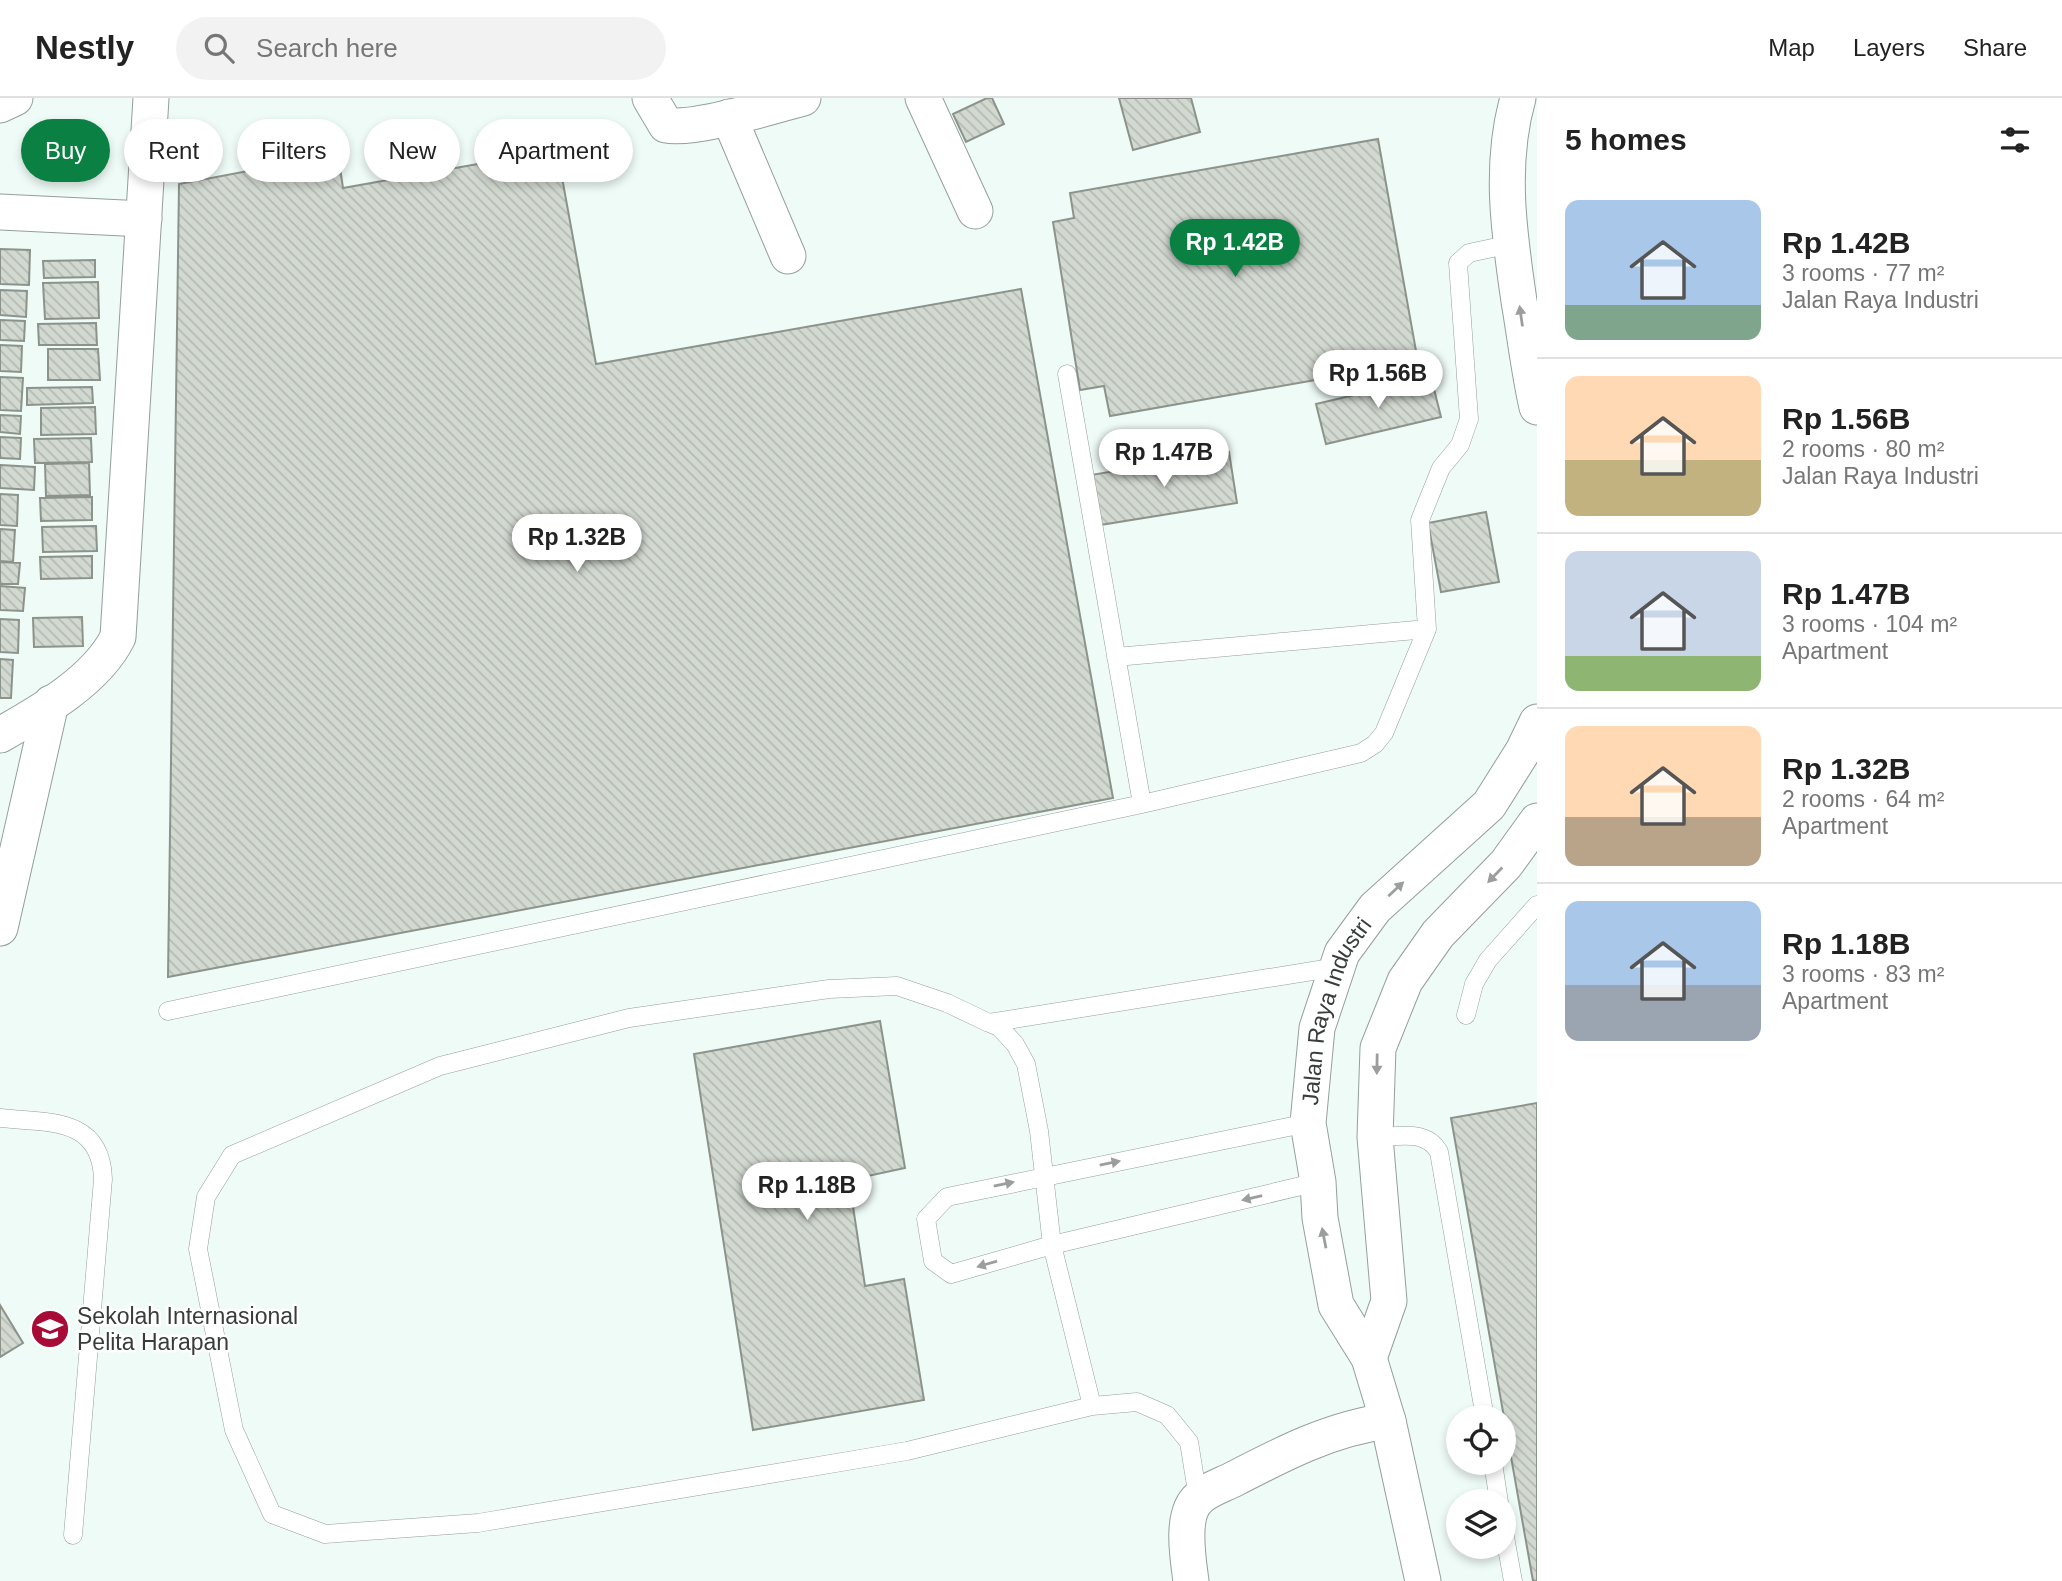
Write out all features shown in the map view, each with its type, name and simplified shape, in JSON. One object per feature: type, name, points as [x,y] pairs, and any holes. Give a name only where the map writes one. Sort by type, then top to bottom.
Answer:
[{"type":"street","points":[[0,105],[15,98]]},
{"type":"street","points":[[0,735],[28,720],[87,678],[109,656],[118,637],[151,98]]},
{"type":"street","points":[[650,98],[666,125],[676,127],[803,98]]},
{"type":"street","points":[[923,98],[975,211]]},
{"type":"street","points":[[1517,98],[1510,125],[1506,172],[1511,244],[1537,407]]},
{"type":"street","points":[[729,117],[788,256]]},
{"type":"street","points":[[0,212],[144,219]]},
{"type":"street","points":[[0,928],[51,703]]},
{"type":"street","name":"Jalan Raya Industri","points":[[1423,1581],[1388,1421],[1369,1358],[1336,1305],[1320,1218],[1318,1182],[1308,1123],[1317,1028],[1342,953],[1376,908],[1489,805],[1523,751],[1537,722]]},
{"type":"street","name":"Jalan Raya Industri","points":[[1369,1358],[1389,1301],[1375,1137],[1378,1048],[1405,981],[1438,934],[1506,864],[1537,821]]},
{"type":"street","points":[[1191,1581],[1186,1545],[1189,1518],[1198,1498],[1286,1452],[1358,1426],[1388,1421]]},
{"type":"lane","points":[[168,1011],[1142,804],[1362,753],[1384,733],[1427,629],[1420,520],[1441,468],[1460,445],[1469,419],[1458,263],[1469,253],[1511,244]]},
{"type":"lane","points":[[1067,374],[1142,804]]},
{"type":"lane","points":[[1116,657],[1427,629]]},
{"type":"lane","points":[[1466,1015],[1474,984],[1488,960],[1537,905]]},
{"type":"lane","points":[[989,1023],[1337,967]]},
{"type":"lane","points":[[1092,1406],[1052,1245],[1039,1130],[1026,1064],[1015,1044],[999,1027],[947,1003],[897,986],[829,989],[629,1018],[440,1066],[232,1155],[206,1196],[198,1250],[233,1430],[272,1514],[325,1534],[478,1523],[880,1456],[1092,1406],[1137,1402],[1167,1415],[1189,1442],[1198,1498]]},
{"type":"lane","points":[[0,1118],[69,1125],[84,1133],[95,1145],[103,1162],[73,1535]]},
{"type":"lane","points":[[1308,1123],[947,1196],[926,1219],[933,1261],[951,1274],[1052,1245],[1318,1182]]},
{"type":"lane","points":[[1375,1137],[1424,1136],[1434,1142],[1439,1152],[1483,1405]]},
{"type":"lane","points":[[1509,1559],[1513,1581]]},
{"type":"building","points":[[992,98],[1004,124],[966,142],[953,114]]},
{"type":"building","points":[[1119,98],[1191,98],[1200,132],[1133,150]]},
{"type":"building","points":[[1378,139],[1418,362],[1110,416],[1104,386],[1080,390],[1053,222],[1074,218],[1070,193]]},
{"type":"building","points":[[474,165],[474,182],[563,182],[596,364],[1021,289],[1113,798],[168,977],[179,184],[223,182],[223,176],[237,173],[237,182],[342,182],[343,188],[377,182],[460,182],[460,167]]},
{"type":"building","points":[[0,249],[30,250],[29,285],[0,284]]},
{"type":"building","points":[[95,260],[95,277],[44,278],[43,261]]},
{"type":"building","points":[[98,282],[99,318],[45,319],[43,283]]},
{"type":"building","points":[[0,290],[27,291],[26,317],[0,315]]},
{"type":"building","points":[[0,320],[25,321],[24,341],[0,340]]},
{"type":"building","points":[[96,323],[97,345],[39,345],[38,324]]},
{"type":"building","points":[[0,345],[22,346],[21,372],[0,371]]},
{"type":"building","points":[[48,349],[98,349],[100,380],[48,380]]},
{"type":"building","points":[[0,377],[23,378],[21,411],[0,410]]},
{"type":"building","points":[[1431,377],[1441,417],[1326,444],[1316,404]]},
{"type":"building","points":[[92,387],[93,403],[27,405],[27,388]]},
{"type":"building","points":[[95,407],[96,434],[41,435],[41,408]]},
{"type":"building","points":[[0,415],[21,416],[20,434],[0,432]]},
{"type":"building","points":[[0,437],[21,438],[20,459],[0,458]]},
{"type":"building","points":[[91,438],[92,462],[35,463],[34,439]]},
{"type":"building","points":[[1229,452],[1237,503],[1100,525],[1091,475]]},
{"type":"building","points":[[89,463],[90,495],[46,496],[45,464]]},
{"type":"building","points":[[0,465],[35,467],[34,490],[0,488]]},
{"type":"building","points":[[0,494],[18,495],[17,526],[0,525]]},
{"type":"building","points":[[92,497],[92,520],[41,521],[40,498]]},
{"type":"building","points":[[1486,512],[1499,582],[1441,592],[1428,523]]},
{"type":"building","points":[[96,526],[97,551],[43,552],[42,527]]},
{"type":"building","points":[[0,529],[15,530],[13,562],[0,561]]},
{"type":"building","points":[[92,556],[92,578],[41,579],[40,557]]},
{"type":"building","points":[[0,562],[20,563],[18,584],[0,584]]},
{"type":"building","points":[[0,586],[25,588],[23,611],[0,610]]},
{"type":"building","points":[[82,617],[83,646],[34,647],[33,618]]},
{"type":"building","points":[[0,619],[19,620],[18,653],[0,652]]},
{"type":"building","points":[[0,659],[13,660],[11,698],[0,698]]},
{"type":"building","points":[[880,1021],[905,1168],[849,1180],[865,1286],[904,1279],[924,1400],[753,1430],[694,1054]]},
{"type":"building","points":[[1537,1103],[1537,1581],[1533,1581],[1514,1475],[1516,1405],[1502,1405],[1451,1118]]},
{"type":"building","points":[[0,1305],[23,1343],[0,1357]]},
{"type":"place","name":"Sekolah Internasional Pelita Harapan","points":[[50,1329]]}]
